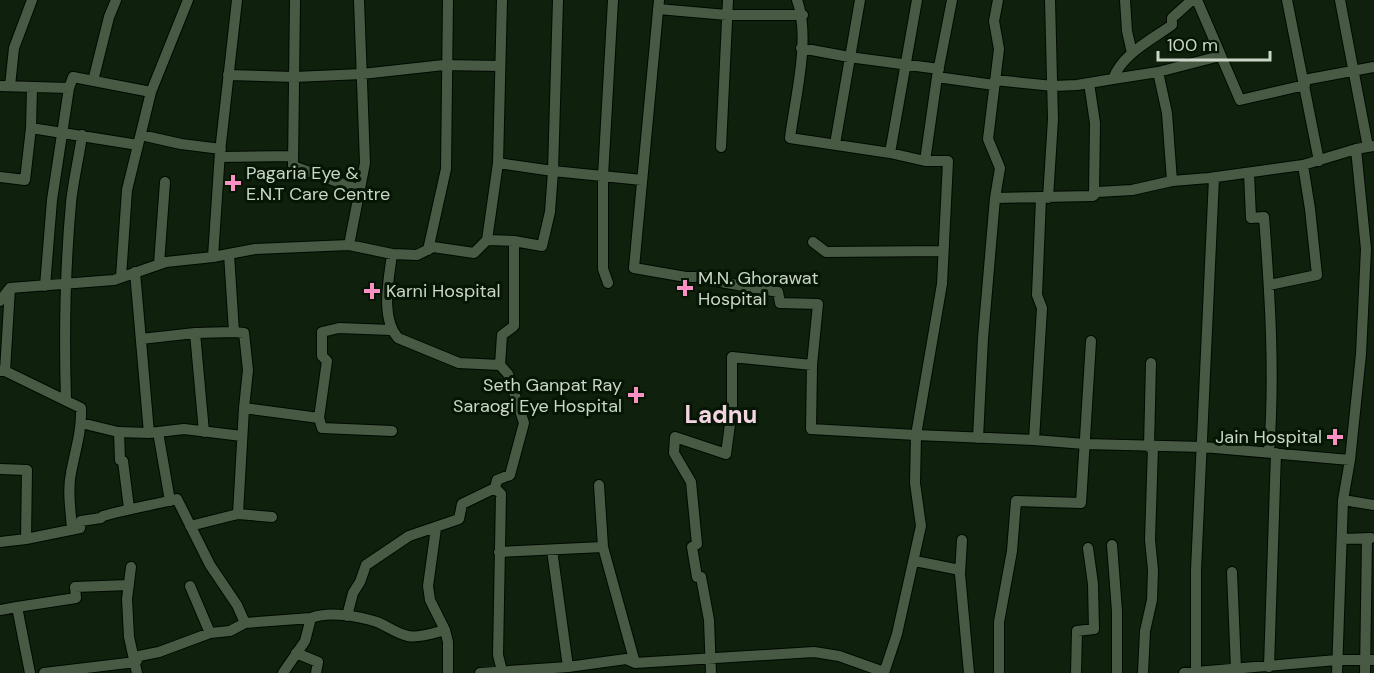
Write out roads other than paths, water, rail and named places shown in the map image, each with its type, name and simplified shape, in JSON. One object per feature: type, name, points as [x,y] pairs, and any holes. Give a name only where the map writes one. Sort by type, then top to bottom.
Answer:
[{"type":"street","points":[[32,0],[14,48],[5,86],[69,88]]},
{"type":"street","points":[[93,81],[109,16],[116,0]]},
{"type":"street","points":[[121,277],[127,190],[139,140],[151,92],[188,0]]},
{"type":"street","points":[[213,257],[220,153],[237,0]]},
{"type":"street","points":[[295,0],[293,166],[360,190]]},
{"type":"street","points":[[349,245],[365,163],[359,0]]},
{"type":"street","points":[[428,250],[446,169],[448,0]]},
{"type":"street","points":[[0,300],[10,288],[114,280],[159,264],[255,249],[349,245],[392,254],[417,255],[434,247],[474,253],[487,240],[498,163],[502,0]]},
{"type":"street","points":[[487,240],[514,241],[542,246],[550,212],[553,171],[558,0]]},
{"type":"street","points":[[608,283],[603,269],[603,176],[613,0]]},
{"type":"street","points":[[722,147],[728,0]]},
{"type":"street","points":[[480,673],[568,667],[626,659],[635,663],[814,652],[839,656],[884,672],[897,634],[921,526],[915,483],[916,435],[942,284],[948,161],[925,161],[890,153],[790,138],[803,15],[797,0]]},
{"type":"street","points":[[835,144],[860,0]]},
{"type":"street","points":[[890,153],[917,0]]},
{"type":"street","points":[[925,161],[952,0]]},
{"type":"street","points":[[978,438],[983,338],[995,198],[1000,168],[988,139],[999,49],[994,21],[998,0]]},
{"type":"street","points":[[1034,440],[1042,308],[1037,295],[1044,198],[1053,119],[1050,0]]},
{"type":"street","points":[[1125,0],[1127,31],[1132,53]]},
{"type":"street","points":[[1113,79],[1115,73],[1132,53],[1172,25],[1172,18],[1192,0]]},
{"type":"street","points":[[1197,0],[1240,100],[1305,82],[1374,67]]},
{"type":"street","points":[[1287,0],[1319,161]]},
{"type":"street","points":[[995,198],[1044,198],[1132,190],[1172,181],[1303,165],[1371,146],[1340,0]]},
{"type":"street","points":[[803,15],[727,15],[658,4],[634,268],[686,277],[707,277],[716,281],[778,292],[780,303],[818,304],[812,365],[812,429],[1085,444],[1203,447],[1350,460]]},
{"type":"street","points":[[801,48],[905,64],[938,73],[994,83],[1053,86],[1158,72],[1220,56]]},
{"type":"street","points":[[228,75],[294,77],[362,74],[447,65],[500,66]]},
{"type":"street","points":[[1158,72],[1167,113],[1172,181]]},
{"type":"street","points":[[45,286],[52,200],[69,88],[73,77],[151,92]]},
{"type":"street","points":[[1089,83],[1095,123],[1094,194]]},
{"type":"street","points":[[0,177],[26,180],[32,87]]},
{"type":"street","points":[[31,129],[62,134],[181,144],[220,153],[293,156]]},
{"type":"street","points":[[66,400],[64,337],[71,201],[82,135]]},
{"type":"street","points":[[1338,673],[1343,500],[1350,460],[1361,354],[1366,249],[1356,149]]},
{"type":"street","points":[[498,163],[642,180]]},
{"type":"street","points":[[1269,285],[1317,275],[1303,165]]},
{"type":"street","points":[[1249,173],[1251,218],[1264,217],[1272,354],[1269,667]]},
{"type":"street","points":[[1196,672],[1196,570],[1214,177]]},
{"type":"street","points":[[159,264],[165,182]]},
{"type":"street","points":[[495,488],[497,480],[510,475],[524,423],[508,374],[500,365],[502,335],[514,327],[514,241]]},
{"type":"street","points":[[813,242],[826,252],[943,251]]},
{"type":"street","points":[[229,254],[234,332]]},
{"type":"street","points":[[392,254],[387,302],[392,330],[398,338],[459,363],[500,365]]},
{"type":"street","points":[[135,272],[141,339],[154,433],[170,501]]},
{"type":"street","points":[[10,288],[2,371],[81,408],[81,423],[69,490],[72,530]]},
{"type":"street","points":[[1362,327],[1374,329]]},
{"type":"street","points":[[392,330],[339,328],[322,332],[322,356],[327,361],[319,418],[322,428],[392,432]]},
{"type":"street","points":[[195,333],[204,432]]},
{"type":"street","points":[[141,339],[195,333],[244,333],[248,370],[238,514]]},
{"type":"street","points":[[999,673],[999,622],[1012,551],[1016,501],[1081,503],[1091,340]]},
{"type":"street","points":[[711,673],[709,620],[701,577],[697,577],[692,547],[697,544],[691,482],[674,453],[675,437],[726,454],[732,409],[732,357],[812,365]]},
{"type":"street","points":[[1143,673],[1145,631],[1152,600],[1153,570],[1150,540],[1151,363]]},
{"type":"street","points":[[244,408],[319,418]]},
{"type":"street","points":[[81,423],[119,432],[154,433],[184,429],[242,436]]},
{"type":"street","points":[[119,432],[120,460],[123,461],[129,508]]},
{"type":"street","points":[[0,469],[27,470],[27,539]]},
{"type":"street","points":[[599,485],[603,547],[635,663]]},
{"type":"street","points":[[347,616],[353,593],[366,565],[409,536],[459,519],[462,504],[495,488]]},
{"type":"street","points":[[495,488],[501,494],[498,655],[502,672]]},
{"type":"street","points":[[0,542],[72,530],[80,528],[81,521],[100,518],[129,508],[142,508],[177,499],[210,565],[237,605],[245,623]]},
{"type":"street","points":[[1343,500],[1374,504]]},
{"type":"street","points":[[190,526],[238,514],[272,517]]},
{"type":"street","points":[[436,528],[428,586],[430,600],[445,630],[448,642],[448,673]]},
{"type":"street","points":[[1342,538],[1370,538],[1369,660],[1365,673]]},
{"type":"street","points":[[962,540],[960,570],[969,673]]},
{"type":"street","points":[[1112,545],[1117,611],[1117,673]]},
{"type":"street","points":[[499,552],[603,547]]},
{"type":"street","points":[[1076,673],[1077,631],[1094,628],[1094,584],[1088,548]]},
{"type":"street","points":[[552,550],[568,667]]},
{"type":"street","points":[[915,561],[960,570]]},
{"type":"street","points":[[131,567],[127,599],[129,637],[136,668]]},
{"type":"street","points":[[1232,572],[1242,670]]},
{"type":"street","points":[[0,610],[76,598],[75,587],[129,585]]},
{"type":"street","points":[[190,586],[210,633]]},
{"type":"street","points":[[16,608],[30,673]]},
{"type":"street","points":[[136,668],[139,656],[159,652],[210,633],[230,631],[245,623],[311,618],[318,615],[347,616],[377,622],[408,636],[428,635],[445,630]]},
{"type":"street","points":[[283,673],[308,634],[311,618]]},
{"type":"street","points":[[296,653],[318,662],[316,673]]},
{"type":"street","points":[[1184,673],[1269,667],[1292,669],[1337,660],[1369,660]]},
{"type":"street","points":[[45,673],[136,668]]},
{"type":"place","name":"Pagaria Eye & E.N.T Care Centre","points":[[233,183]]},
{"type":"place","name":"M.N. Ghorawat Hospital","points":[[685,288]]},
{"type":"place","name":"Karni Hospital","points":[[372,291]]},
{"type":"place","name":"Seth Ganpat Ray Saraogi Eye Hospital","points":[[636,395]]},
{"type":"place","name":"Jain Hospital","points":[[1335,437]]},
{"type":"district","name":"Ladnu","points":[[721,414]]}]
